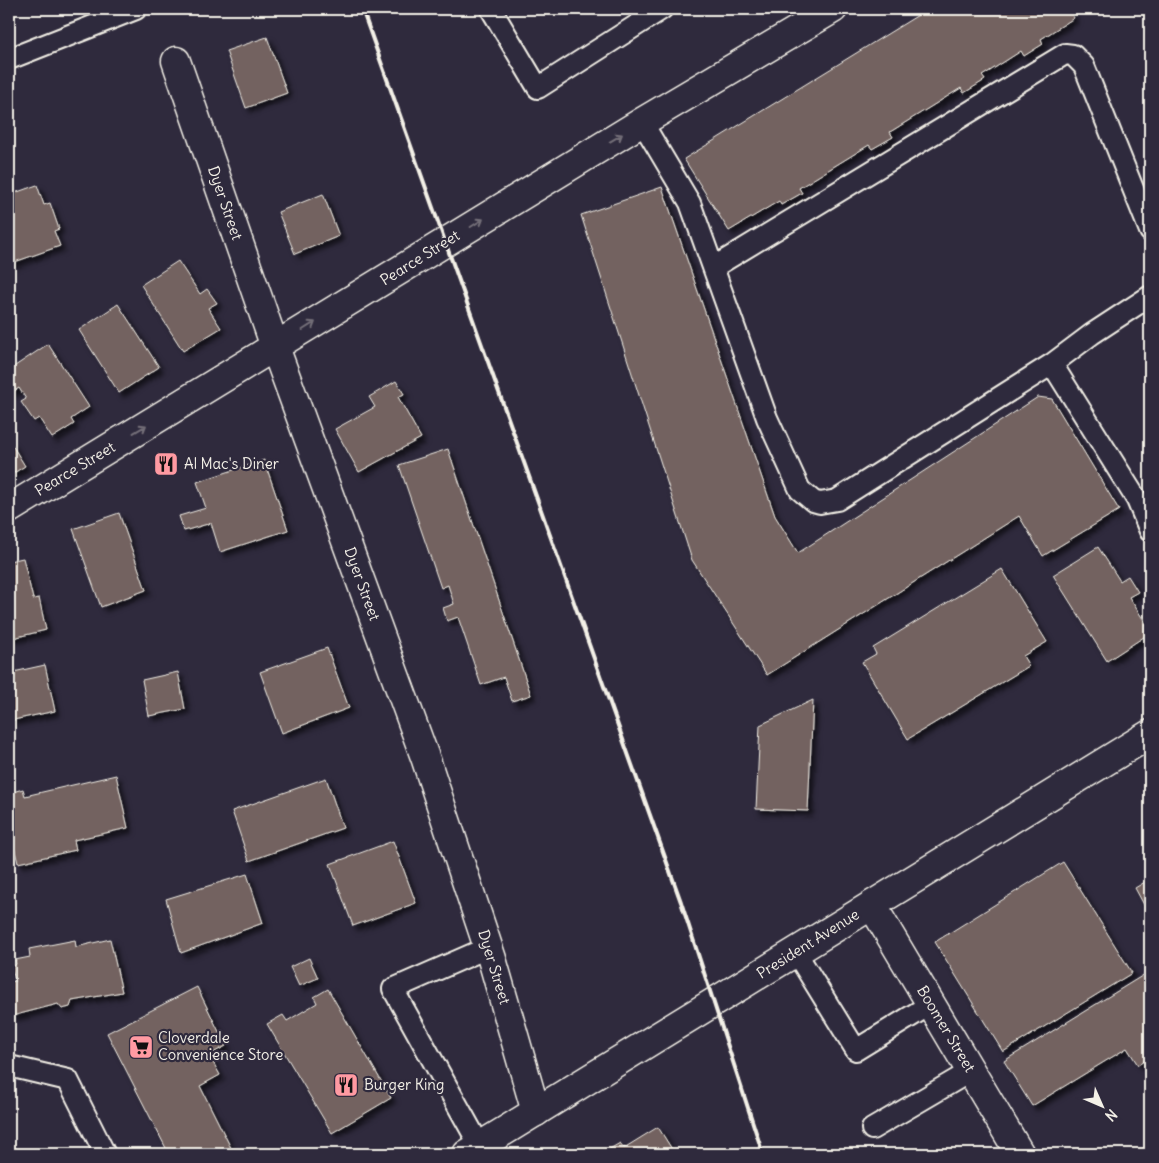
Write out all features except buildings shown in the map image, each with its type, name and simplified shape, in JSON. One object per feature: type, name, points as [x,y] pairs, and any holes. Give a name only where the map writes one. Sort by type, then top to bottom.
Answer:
[{"type":"street","name":"Pearce Street","points":[[9,509],[642,122],[833,9]]},
{"type":"street","name":"Dyer Street","points":[[176,61],[275,347],[426,760],[488,947],[536,1112]]},
{"type":"street","name":"President Avenue","points":[[473,1150],[1150,734]]},
{"type":"street","name":"Boomer Street","points":[[872,905],[1020,1154]]},
{"type":"lane","points":[[9,59],[136,9]]},
{"type":"lane","points":[[491,9],[538,88],[662,9]]},
{"type":"lane","points":[[714,268],[1066,54],[1073,55],[1084,66],[1150,231]]},
{"type":"lane","points":[[642,122],[690,203],[774,435],[800,490],[813,501],[820,503],[837,500],[1052,364],[1092,334],[1150,296]]},
{"type":"lane","points":[[1052,364],[1137,500],[1150,531]]},
{"type":"lane","points":[[473,1150],[392,989],[488,947]]},
{"type":"lane","points":[[795,951],[856,1050],[931,1004]]},
{"type":"lane","points":[[9,1066],[68,1080],[106,1154]]},
{"type":"lane","points":[[872,1129],[971,1071]]},
{"type":"railway","points":[[362,9],[681,902],[763,1154]]},
{"type":"place","name":"Al Mac's Diner","points":[[166,464]]},
{"type":"place","name":"Cloverdale Convenience Store","points":[[141,1047]]},
{"type":"place","name":"Burger King","points":[[346,1085]]}]
